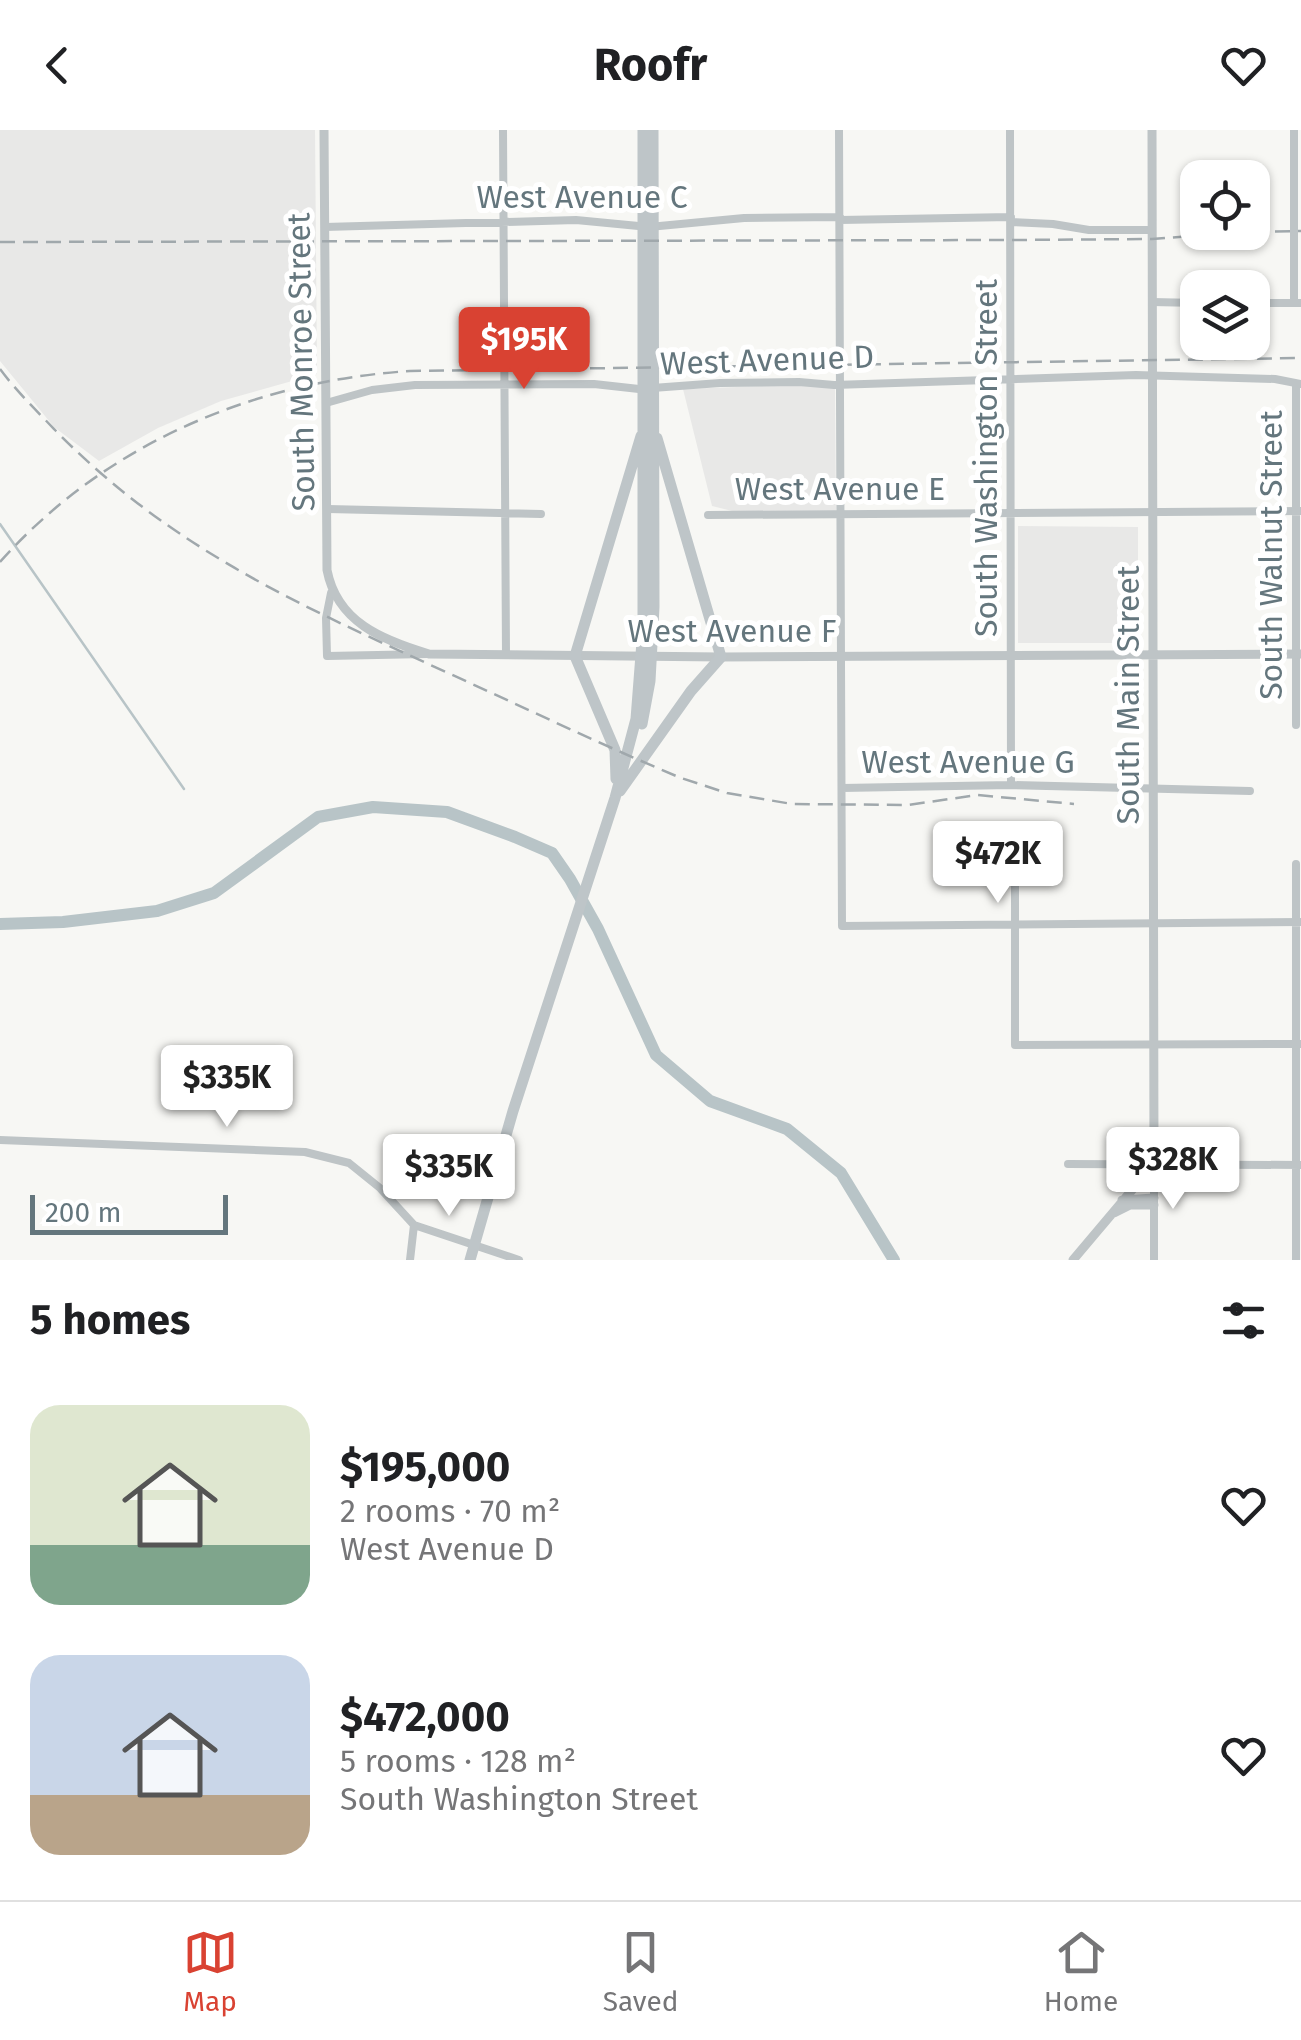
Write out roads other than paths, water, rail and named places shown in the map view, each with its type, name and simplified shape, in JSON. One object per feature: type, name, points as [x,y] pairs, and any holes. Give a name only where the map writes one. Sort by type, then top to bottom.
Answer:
[{"type":"main road","points":[[470,1260],[513,1111],[612,804],[632,758],[646,681],[648,202],[643,130]]},
{"type":"main road","points":[[648,202],[653,130]]},
{"type":"main road","points":[[612,804],[615,750],[575,656],[648,417]]},
{"type":"main road","points":[[612,804],[691,691],[722,657],[648,417]]},
{"type":"street","name":"South Monroe Street","points":[[324,130],[326,570],[331,593]]},
{"type":"street","points":[[504,130],[506,654]]},
{"type":"street","points":[[839,130],[842,926],[1298,922]]},
{"type":"street","name":"South Washington Street","points":[[1010,130],[1011,785]]},
{"type":"street","name":"South Main Street","points":[[1152,130],[1154,1260]]},
{"type":"street","points":[[1270,303],[1298,302],[1294,130]]},
{"type":"street","name":"West Avenue C","points":[[325,227],[576,220],[649,227],[744,218],[1011,220],[1088,230],[1152,230]]},
{"type":"street","points":[[1152,302],[1180,302]]},
{"type":"street","name":"West Avenue D","points":[[326,403],[372,390],[414,385],[505,383],[639,389],[720,383],[1152,376],[1275,379],[1299,384]]},
{"type":"street","name":"South Walnut Street","points":[[1296,725],[1299,384]]},
{"type":"street","points":[[328,509],[541,514]]},
{"type":"street","name":"West Avenue E","points":[[708,515],[1298,511]]},
{"type":"street","points":[[331,593],[326,618],[327,656],[429,654]]},
{"type":"street","name":"West Avenue F","points":[[331,593],[369,629],[429,654],[1298,654]]},
{"type":"street","name":"West Avenue G","points":[[842,788],[1011,785],[1250,791]]},
{"type":"street","points":[[1015,863],[1016,1044],[1298,1044]]},
{"type":"street","points":[[1296,864],[1296,1260]]},
{"type":"street","points":[[0,1140],[329,1156],[350,1163],[364,1174],[414,1225],[519,1260]]},
{"type":"street","points":[[1068,1164],[1299,1164]]},
{"type":"street","points":[[1073,1260],[1154,1164]]},
{"type":"street","points":[[1120,1201],[1154,1202]]},
{"type":"street","points":[[1112,1215],[1130,1206],[1154,1202]]},
{"type":"street","points":[[410,1260],[414,1225]]},
{"type":"waterway","points":[[0,524],[184,789]]},
{"type":"waterway","points":[[0,924],[63,922],[157,911],[214,893],[318,817],[373,807],[447,812],[515,837],[552,853],[570,879],[598,929],[656,1055],[710,1101],[787,1129],[841,1173],[894,1260]]},
{"type":"railway","points":[[1270,232],[1301,231]]},
{"type":"railway","points":[[0,242],[1180,237]]},
{"type":"railway","points":[[0,562],[41,520],[135,452],[239,405],[295,388],[352,377],[410,371],[1301,358]]},
{"type":"railway","points":[[0,369],[56,431],[100,472],[145,509],[239,571],[339,623],[681,778],[727,793],[792,804],[908,805],[977,795],[1074,804]]}]
